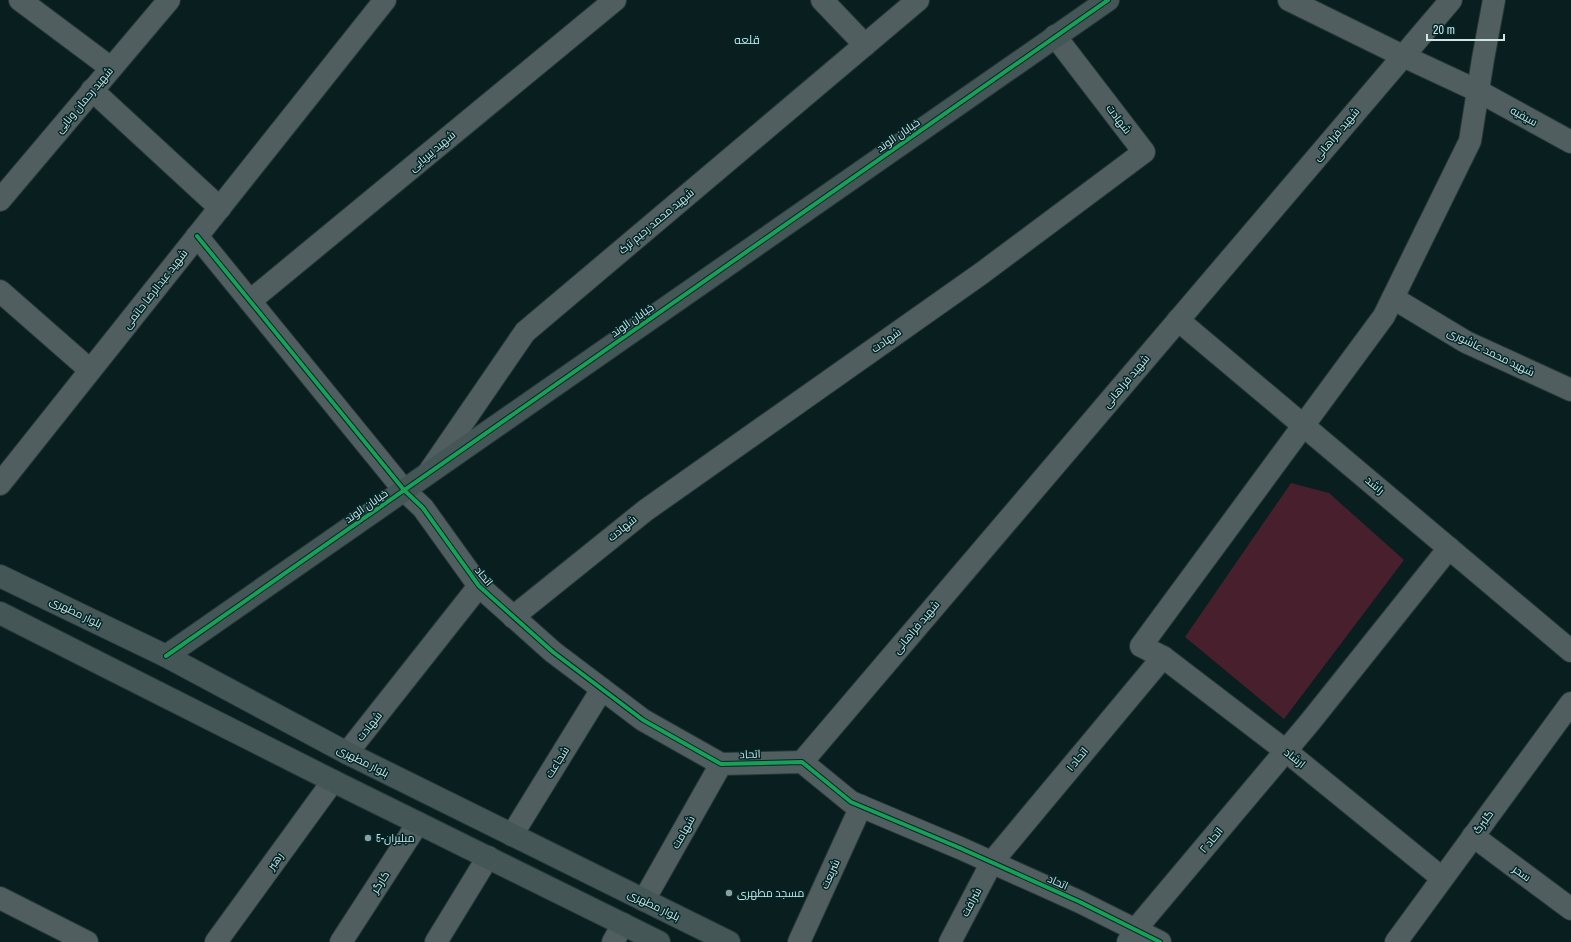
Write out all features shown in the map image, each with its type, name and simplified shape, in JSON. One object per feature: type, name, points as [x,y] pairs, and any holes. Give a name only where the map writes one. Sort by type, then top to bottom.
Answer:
[{"type":"main road","name":"خیابان الوند","points":[[166,656],[1108,0]]},
{"type":"main road","name":"بلوار مطهری","points":[[0,576],[166,656],[347,753],[729,942]]},
{"type":"main road","points":[[0,613],[488,858],[618,933],[659,942]]},
{"type":"street","points":[[20,0],[111,68]]},
{"type":"street","name":"شهید رحمان ونایی","points":[[0,200],[169,0]]},
{"type":"street","name":"شهید عبدالرضا حاتمی","points":[[0,484],[385,0]]},
{"type":"street","name":"شهید پیریایی","points":[[250,301],[615,0]]},
{"type":"street","points":[[822,0],[865,45]]},
{"type":"street","name":"شهید محمد رحیم ترک","points":[[428,473],[525,332],[918,0]]},
{"type":"street","name":"سیفیه","points":[[1289,0],[1478,91],[1571,142]]},
{"type":"street","name":"شهید فراهانی","points":[[802,762],[1451,0]]},
{"type":"street","points":[[1304,426],[1384,316],[1470,141],[1494,0]]},
{"type":"street","name":"شهادت","points":[[513,617],[646,510],[982,273],[1144,152],[1056,36]]},
{"type":"street","points":[[92,90],[220,208]]},
{"type":"street","name":"اتحاد","points":[[197,236],[404,490],[423,508],[479,586],[553,652],[643,720],[721,764],[802,762],[851,802],[992,862],[1080,902],[1132,936],[1160,942]]},
{"type":"street","points":[[0,290],[90,370]]},
{"type":"street","name":"شهید محمد عاشوری","points":[[1393,298],[1466,342],[1571,390]]},
{"type":"street","name":"راشد","points":[[1178,320],[1571,651]]},
{"type":"street","name":"ارشاد","points":[[1304,426],[1141,646],[1163,657],[1286,751],[1442,878]]},
{"type":"street","name":"اتحاد ۲","points":[[1132,936],[1286,751],[1449,548]]},
{"type":"street","name":"شهادت","points":[[347,753],[479,586]]},
{"type":"street","name":"اتحاد ۱","points":[[992,862],[1163,657]]},
{"type":"street","name":"شجاعت","points":[[512,835],[602,689]]},
{"type":"street","name":"گلبرگ","points":[[1396,942],[1571,703]]},
{"type":"street","name":"شهامت","points":[[644,900],[721,764]]},
{"type":"street","name":"رهبر","points":[[216,942],[333,781]]},
{"type":"street","name":"شریعت","points":[[799,942],[861,806]]},
{"type":"street","name":"کارگر","points":[[341,942],[418,823]]},
{"type":"street","name":"سحر","points":[[1473,836],[1571,909]]},
{"type":"street","points":[[436,942],[488,858]]},
{"type":"street","name":"شرافت","points":[[950,942],[992,862]]},
{"type":"street","points":[[0,898],[87,942]]},
{"type":"shaded area","points":[[1291,483],[1329,493],[1404,560],[1284,719],[1185,637]]},
{"type":"cycle path","points":[[166,656],[1108,0]]},
{"type":"cycle path","points":[[197,236],[404,490],[423,508],[479,586],[553,652],[643,720],[721,764],[802,762],[851,802],[960,848],[1080,902],[1160,942]]},
{"type":"place","name":"مبلیران-5","points":[[368,838]]},
{"type":"place","name":"مسجد مطهری","points":[[729,893]]},
{"type":"district","name":"قلعه","points":[[747,40]]}]
